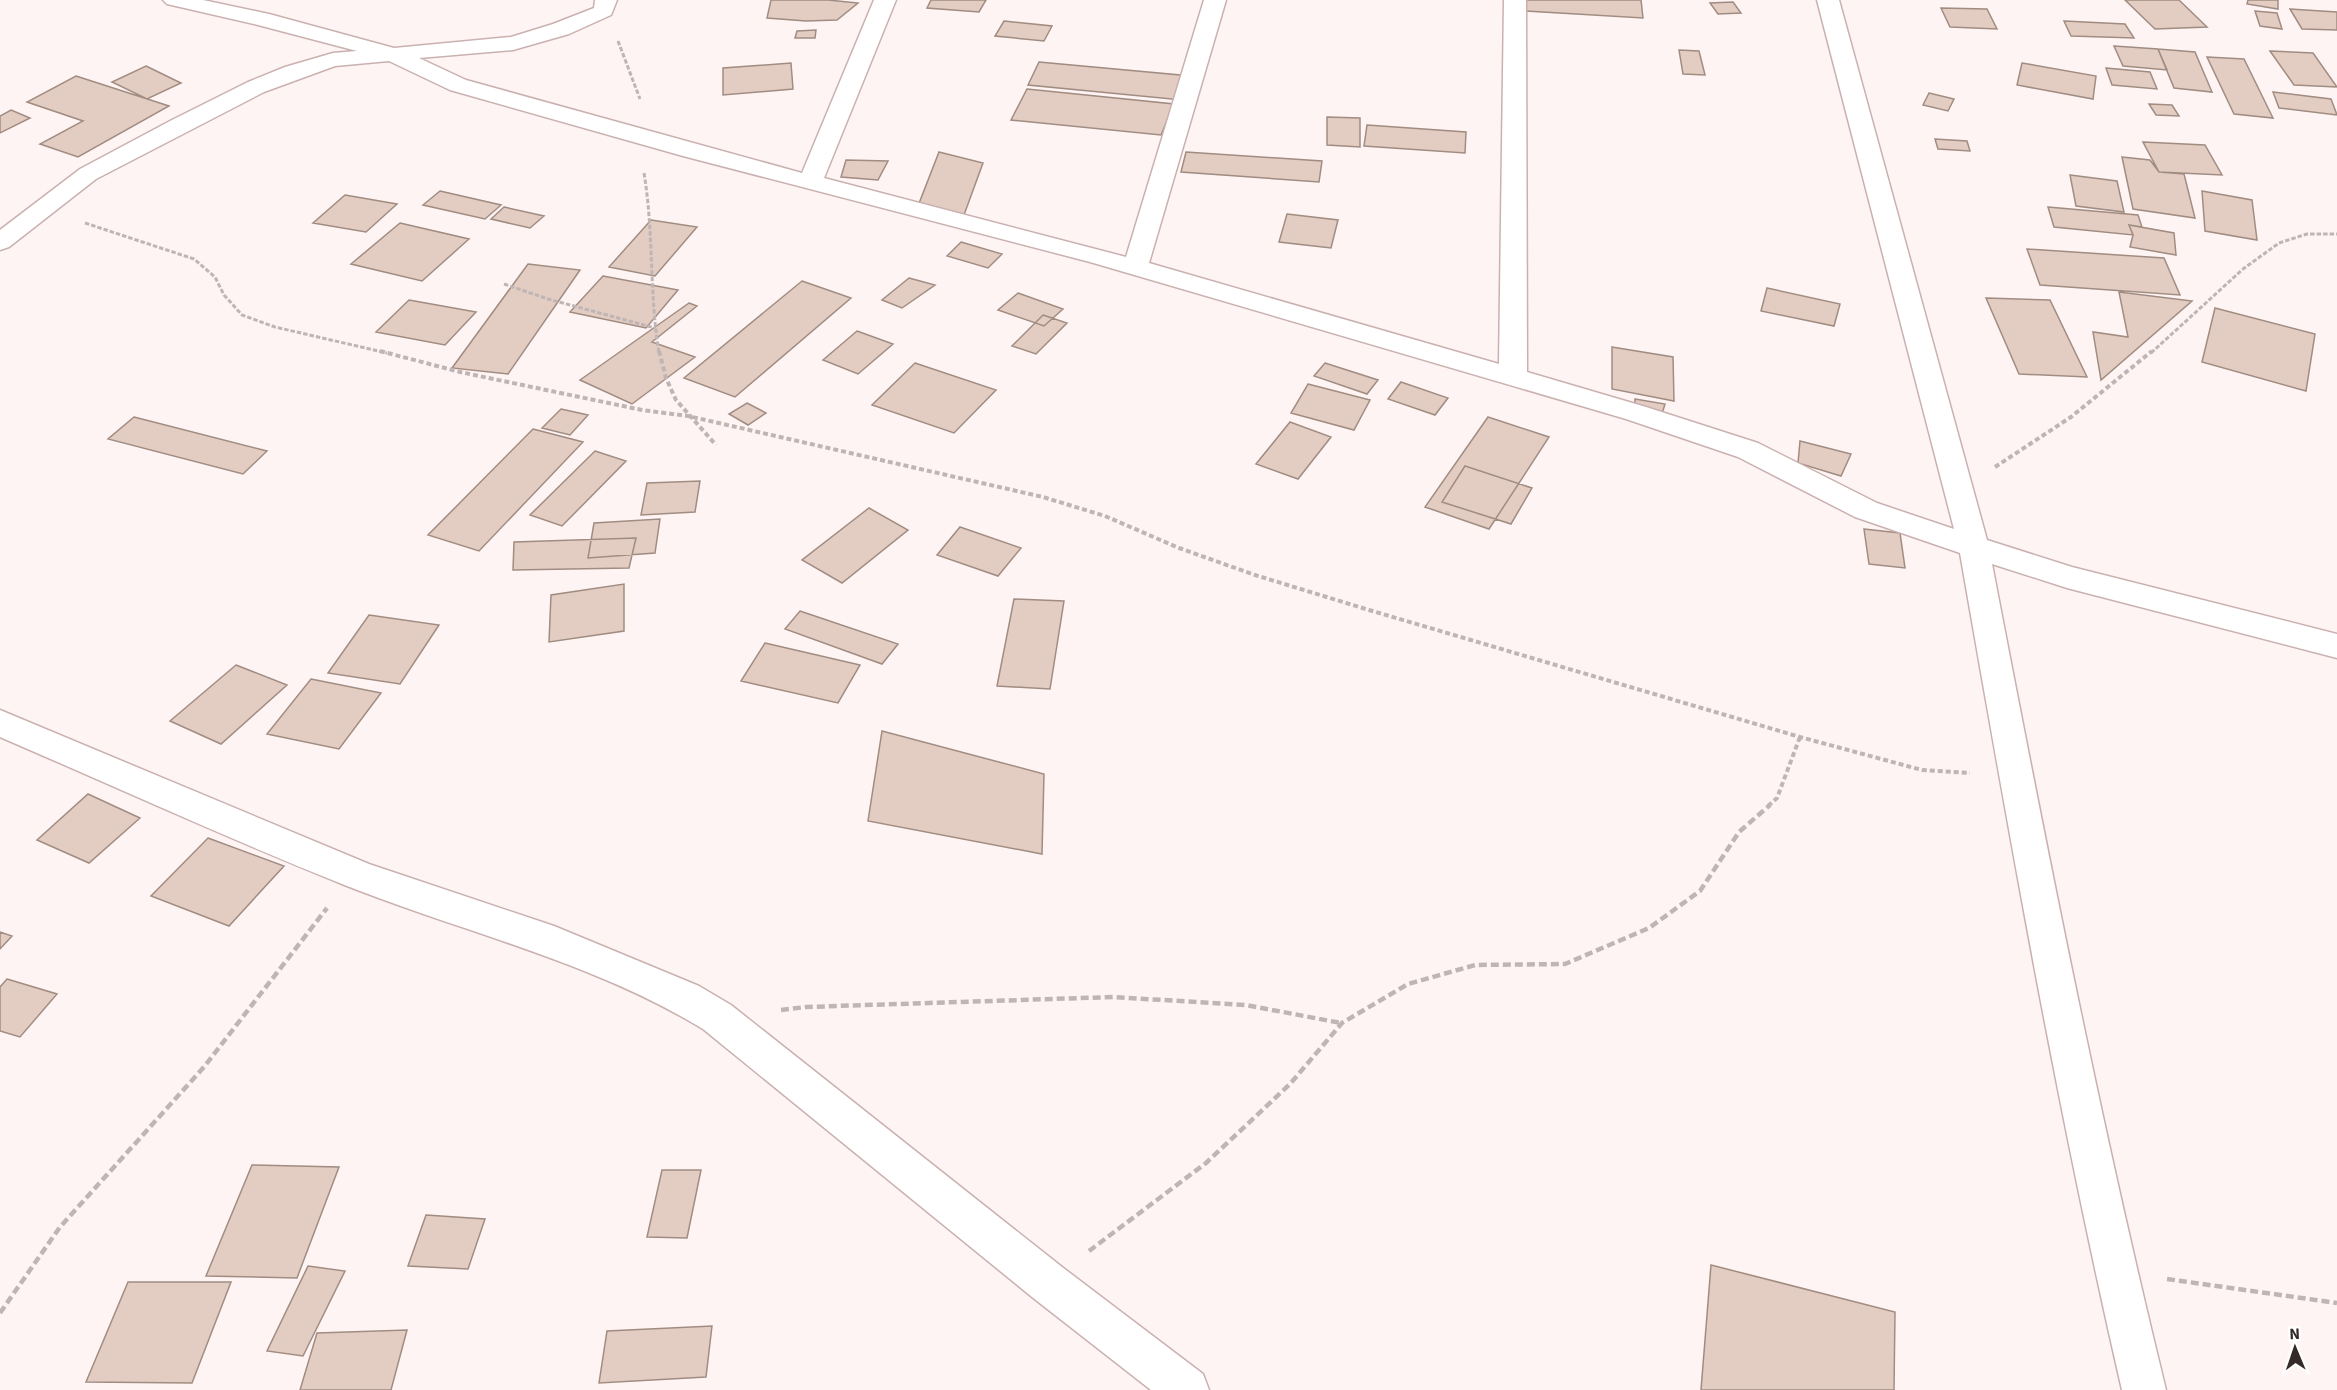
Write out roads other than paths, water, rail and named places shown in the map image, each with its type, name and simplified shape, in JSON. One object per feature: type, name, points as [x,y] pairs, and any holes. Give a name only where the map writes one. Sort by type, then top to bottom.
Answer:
[{"type":"street","points":[[174,0],[261,19],[389,53],[458,85],[691,151],[1135,268],[1392,340],[1636,413],[1748,450],[1866,510],[1974,547],[2067,577],[2337,646]]},
{"type":"street","points":[[810,182],[885,0]]},
{"type":"street","points":[[1135,268],[1215,0]]},
{"type":"street","points":[[1513,378],[1515,0]]},
{"type":"street","points":[[1828,0],[1974,547],[2016,777],[2116,1272],[2144,1390]]},
{"type":"street","points":[[0,242],[88,174],[256,87],[293,72],[333,60],[389,53],[513,44],[561,28],[605,5]]},
{"type":"street","points":[[0,723],[356,874],[541,937],[685,998],[717,1017],[1047,1282],[1187,1390]]}]
